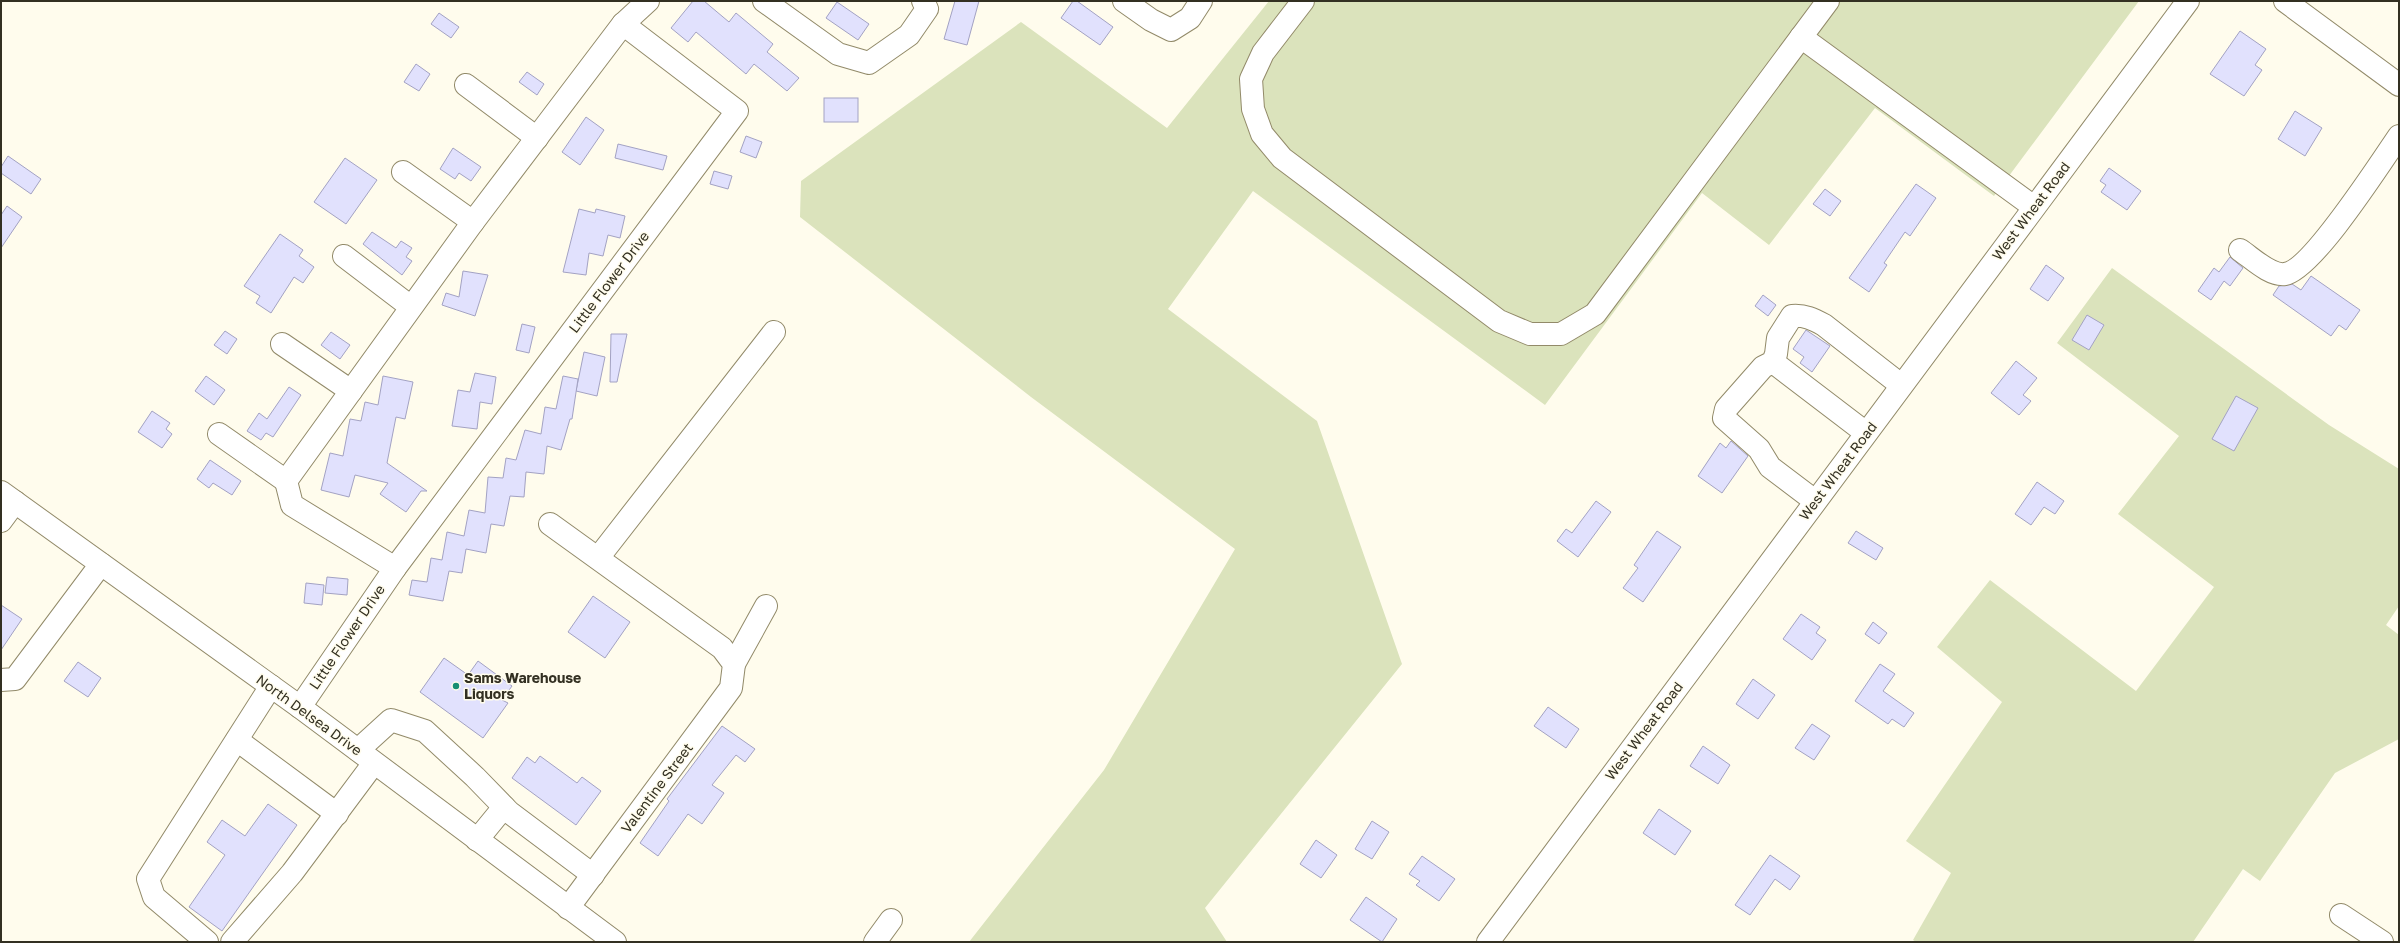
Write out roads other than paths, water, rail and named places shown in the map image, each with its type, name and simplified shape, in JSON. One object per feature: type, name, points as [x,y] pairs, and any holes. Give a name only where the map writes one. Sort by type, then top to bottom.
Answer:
[{"type":"street","points":[[286,480],[473,222],[623,24],[648,1]]},
{"type":"street","points":[[764,1],[838,54],[869,63],[909,36],[927,9],[923,1]]},
{"type":"street","points":[[1124,1],[1151,20],[1171,30],[1190,18],[1201,1]]},
{"type":"street","points":[[1303,1],[1263,53],[1251,79],[1253,109],[1262,134],[1282,158],[1499,321],[1530,334],[1561,334],[1595,314],[1828,1]]},
{"type":"street","name":"West Wheat Road","points":[[1488,942],[2188,1]]},
{"type":"street","points":[[2285,1],[2399,84]]},
{"type":"street","name":"Little Flower Drive","points":[[300,707],[395,568],[737,110],[623,24]]},
{"type":"street","points":[[1801,38],[2034,207]]},
{"type":"street","points":[[466,85],[537,138]]},
{"type":"street","points":[[2240,250],[2273,272],[2284,274],[2295,271],[2308,260],[2399,136]]},
{"type":"street","points":[[403,172],[473,222]]},
{"type":"street","points":[[344,256],[411,307]]},
{"type":"street","points":[[1815,502],[1770,467],[1759,449],[1724,418],[1726,409],[1763,367],[1773,362],[1776,354],[1778,338],[1784,326],[1792,316],[1801,315],[1824,325],[1901,386]]},
{"type":"street","points":[[598,558],[774,332]]},
{"type":"street","points":[[282,344],[351,390]]},
{"type":"street","points":[[1773,362],[1866,433]]},
{"type":"street","points":[[219,434],[286,480],[292,505],[395,568]]},
{"type":"street","points":[[1,521],[8,497]]},
{"type":"street","name":"North Delsea Drive","points":[[8,497],[300,707],[615,942]]},
{"type":"street","points":[[550,524],[722,648],[734,664]]},
{"type":"street","points":[[1,680],[15,679],[101,564]]},
{"type":"street","name":"Valentine Street","points":[[568,908],[731,688],[734,664],[766,606]]},
{"type":"street","points":[[207,942],[154,897],[148,879],[271,686]]},
{"type":"street","points":[[232,942],[259,913],[337,814],[366,756],[391,720],[424,731],[475,777],[504,807],[592,875]]},
{"type":"street","points":[[237,740],[337,814]]},
{"type":"street","points":[[477,840],[504,807]]},
{"type":"street","points":[[2341,915],[2382,942]]},
{"type":"street","points":[[875,942],[891,920]]},
{"type":"place","name":"Sams Warehouse Liquors","points":[[456,686]]}]
